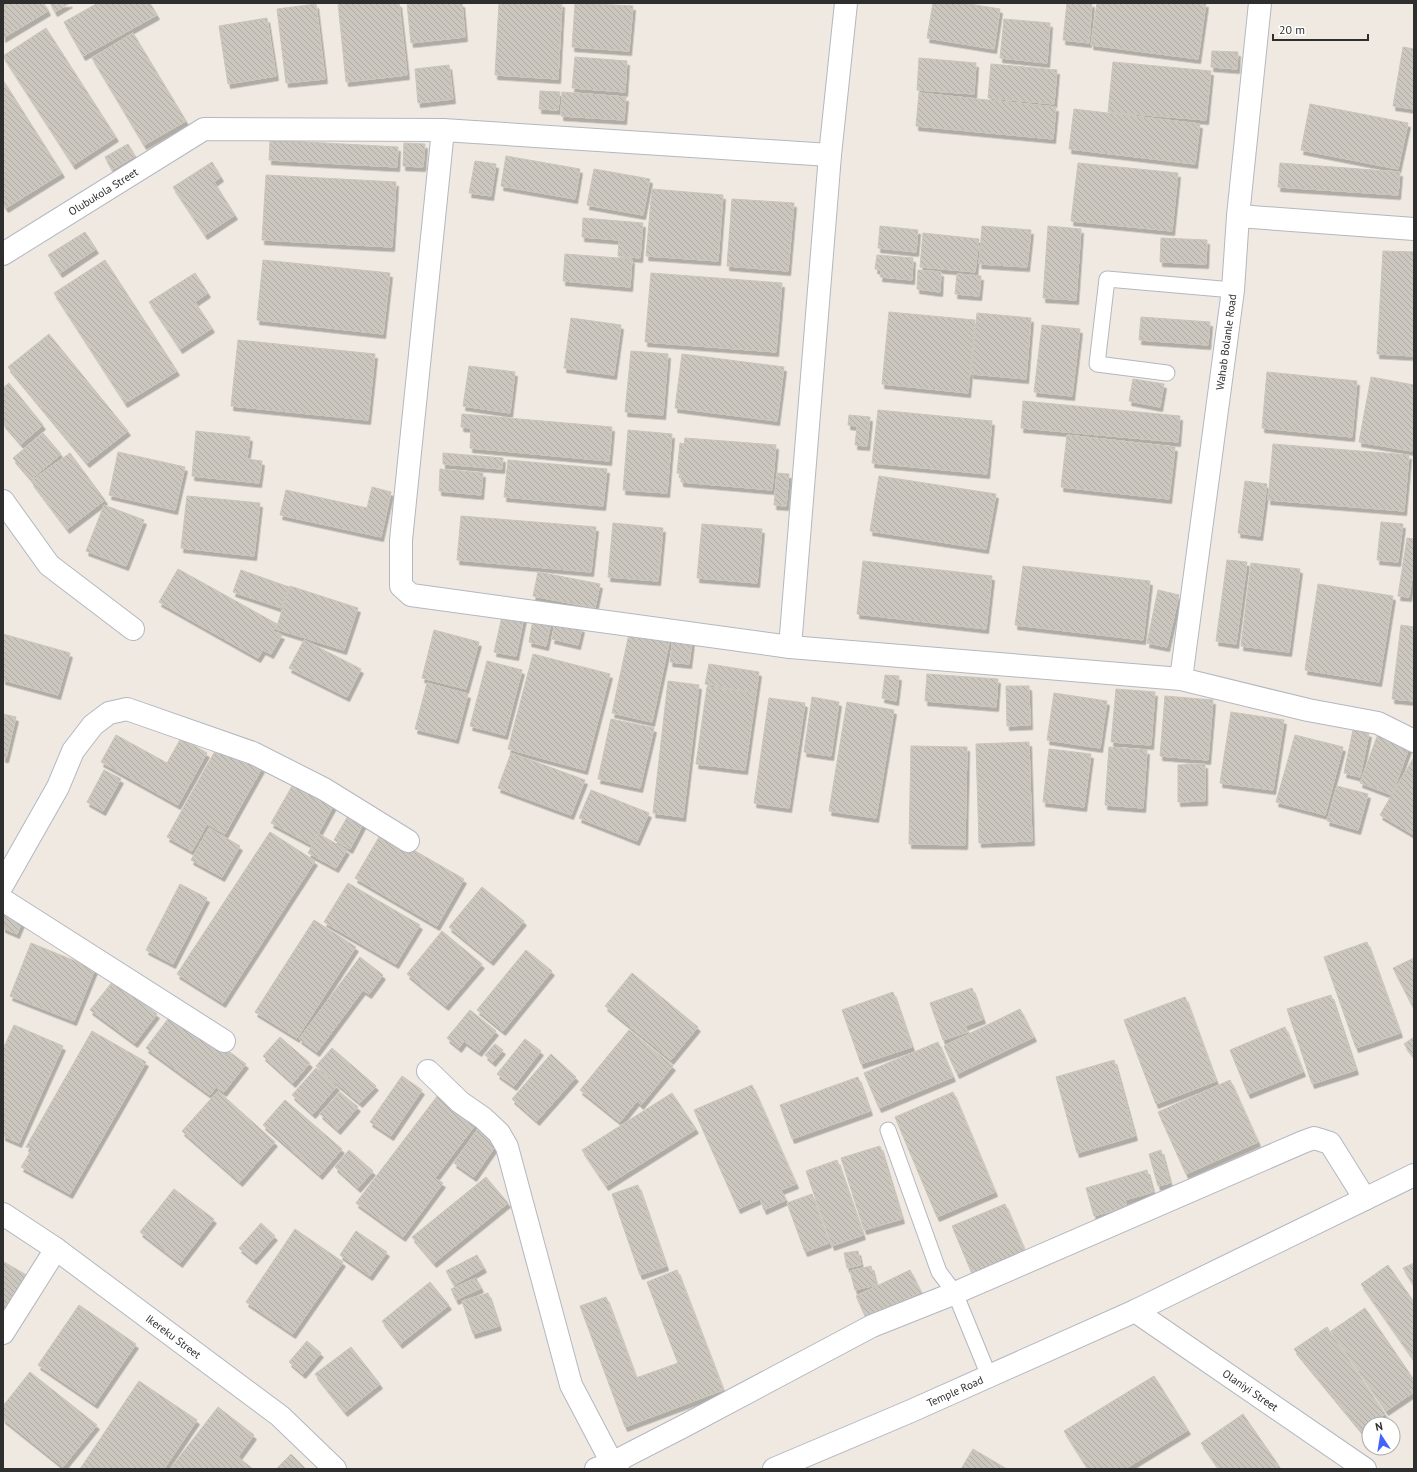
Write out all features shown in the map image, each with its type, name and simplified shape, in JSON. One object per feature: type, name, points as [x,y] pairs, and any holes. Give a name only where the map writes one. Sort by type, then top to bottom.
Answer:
[{"type":"street","points":[[790,647],[830,155],[846,3]]},
{"type":"street","name":"Wahab Bolanle Road","points":[[1181,679],[1233,290],[1238,216],[1260,3]]},
{"type":"street","name":"Olubukola Street","points":[[3,254],[204,129],[443,130]]},
{"type":"street","points":[[830,155],[443,130],[401,540],[400,586],[412,594],[790,647],[1181,679],[1308,710],[1378,723],[1414,741]]},
{"type":"street","points":[[1238,216],[1414,229]]},
{"type":"street","points":[[3,501],[49,565],[133,629]]},
{"type":"street","points":[[3,884],[58,787],[73,752],[93,725],[109,713],[127,709],[253,753],[324,789],[408,841]]},
{"type":"street","points":[[3,900],[224,1041]]},
{"type":"street","points":[[428,1071],[460,1102],[483,1118],[499,1133],[506,1147],[571,1385],[609,1467],[872,1326],[954,1293],[1314,1138],[1330,1143],[1365,1199]]},
{"type":"street","name":"Temple Road","points":[[774,1469],[911,1411],[1135,1311],[1414,1175]]},
{"type":"street","name":"Ikereku Street","points":[[3,1214],[56,1249],[280,1416],[335,1469]]},
{"type":"street","points":[[3,1333],[56,1249]]},
{"type":"street","name":"Olaniyi Street","points":[[1135,1311],[1365,1469]]},
{"type":"lane","points":[[1167,373],[1097,364],[1107,279],[1233,290]]},
{"type":"lane","points":[[888,1130],[939,1272],[954,1293],[989,1376]]},
{"type":"building","points":[[3,3],[44,3],[48,11],[3,38]]},
{"type":"building","points":[[50,3],[70,3],[55,12]]},
{"type":"building","points":[[98,3],[150,3],[157,15],[83,56],[64,22]]},
{"type":"building","points":[[338,3],[399,3],[407,75],[346,82]]},
{"type":"building","points":[[407,3],[462,3],[465,37],[411,43]]},
{"type":"building","points":[[499,3],[562,3],[558,79],[495,75]]},
{"type":"building","points":[[575,3],[633,6],[629,51],[572,47]]},
{"type":"building","points":[[933,3],[964,3],[1000,9],[994,49],[927,38]]},
{"type":"building","points":[[1067,3],[1092,3],[1089,43],[1063,40]]},
{"type":"building","points":[[1097,3],[1206,3],[1198,59],[1091,45]]},
{"type":"building","points":[[316,4],[325,79],[286,83],[277,9]]},
{"type":"building","points":[[267,18],[276,76],[228,84],[219,26]]},
{"type":"building","points":[[1004,19],[1050,23],[1047,63],[1000,58]]},
{"type":"building","points":[[46,28],[116,137],[73,165],[3,56]]},
{"type":"building","points":[[133,33],[186,121],[144,145],[92,58]]},
{"type":"building","points":[[1403,47],[1414,49],[1414,109],[1393,106]]},
{"type":"building","points":[[1212,51],[1238,52],[1237,69],[1211,67]]},
{"type":"building","points":[[575,57],[627,61],[625,92],[572,88]]},
{"type":"building","points":[[919,58],[976,63],[974,94],[917,90]]},
{"type":"building","points":[[1113,62],[1211,71],[1206,120],[1108,112]]},
{"type":"building","points":[[991,64],[1057,70],[1054,104],[988,98]]},
{"type":"building","points":[[449,65],[453,99],[418,103],[415,69]]},
{"type":"building","points":[[3,80],[62,173],[6,208],[3,204]]},
{"type":"building","points":[[540,91],[560,92],[558,110],[539,109]]},
{"type":"building","points":[[562,92],[626,97],[624,120],[561,116]]},
{"type":"building","points":[[919,93],[1056,107],[1053,139],[916,126]]},
{"type":"building","points":[[1310,104],[1408,123],[1398,169],[1301,150]]},
{"type":"building","points":[[1074,109],[1200,124],[1195,164],[1069,149]]},
{"type":"building","points":[[270,140],[398,147],[397,167],[269,160]]},
{"type":"building","points":[[404,143],[425,144],[423,167],[403,166]]},
{"type":"building","points":[[128,144],[135,156],[112,170],[105,157]]},
{"type":"building","points":[[506,156],[580,169],[575,199],[501,186]]},
{"type":"building","points":[[475,161],[496,164],[491,196],[469,193]]},
{"type":"building","points":[[212,162],[221,177],[214,182],[235,215],[205,235],[173,187]]},
{"type":"building","points":[[1078,163],[1178,173],[1172,231],[1071,221]]},
{"type":"building","points":[[1280,163],[1400,172],[1398,195],[1278,187]]},
{"type":"building","points":[[594,169],[650,179],[643,215],[587,205]]},
{"type":"building","points":[[266,175],[396,182],[392,247],[262,240]]},
{"type":"building","points":[[652,189],[723,195],[718,261],[646,256]]},
{"type":"building","points":[[732,199],[794,203],[788,271],[727,266]]},
{"type":"building","points":[[583,218],[643,223],[640,258],[618,256],[619,240],[582,237]]},
{"type":"building","points":[[880,226],[918,230],[916,252],[878,248]]},
{"type":"building","points":[[982,226],[1031,230],[1027,267],[979,264]]},
{"type":"building","points":[[1048,226],[1081,229],[1076,300],[1043,298]]},
{"type":"building","points":[[85,232],[96,249],[60,273],[48,255]]},
{"type":"building","points":[[923,233],[979,239],[975,272],[920,267]]},
{"type":"building","points":[[1161,238],[1207,240],[1206,264],[1160,262]]},
{"type":"building","points":[[1383,251],[1414,252],[1414,356],[1377,354]]},
{"type":"building","points":[[565,254],[632,259],[630,287],[563,281]]},
{"type":"building","points":[[877,255],[913,258],[912,280],[880,277],[881,270],[875,269]]},
{"type":"building","points":[[105,260],[177,371],[125,403],[54,293]]},
{"type":"building","points":[[263,260],[390,273],[383,334],[257,320]]},
{"type":"building","points":[[918,270],[941,272],[940,292],[917,289]]},
{"type":"building","points":[[195,273],[208,293],[195,302],[212,328],[180,349],[149,302]]},
{"type":"building","points":[[651,273],[782,283],[776,352],[645,342]]},
{"type":"building","points":[[957,274],[981,276],[979,296],[955,294]]},
{"type":"building","points":[[889,312],[975,320],[968,393],[882,384]]},
{"type":"building","points":[[977,313],[1031,318],[1026,379],[971,374]]},
{"type":"building","points":[[1141,317],[1210,322],[1208,345],[1139,340]]},
{"type":"building","points":[[571,318],[621,325],[614,375],[564,368]]},
{"type":"building","points":[[1042,325],[1080,329],[1072,396],[1034,392]]},
{"type":"building","points":[[49,334],[128,431],[87,463],[8,367]]},
{"type":"building","points":[[238,340],[375,354],[368,420],[231,406]]},
{"type":"building","points":[[631,351],[668,354],[663,415],[625,412]]},
{"type":"building","points":[[682,354],[784,367],[777,421],[675,408]]},
{"type":"building","points":[[469,366],[515,372],[510,413],[463,406]]},
{"type":"building","points":[[1267,372],[1357,381],[1352,437],[1262,428]]},
{"type":"building","points":[[1371,377],[1414,385],[1414,440],[1412,451],[1359,442]]},
{"type":"building","points":[[1133,379],[1164,384],[1160,407],[1129,401]]},
{"type":"building","points":[[9,383],[43,425],[21,444],[3,423],[3,388]]},
{"type":"building","points":[[1023,401],[1180,416],[1178,442],[1021,428]]},
{"type":"building","points":[[878,410],[992,421],[987,474],[872,463]]},
{"type":"building","points":[[462,414],[612,427],[609,461],[470,448],[471,428],[461,427]]},
{"type":"building","points":[[849,415],[870,417],[867,446],[855,445],[857,426],[848,425]]},
{"type":"building","points":[[628,430],[672,434],[667,493],[623,490]]},
{"type":"building","points":[[196,431],[250,437],[247,459],[262,461],[259,483],[192,476]]},
{"type":"building","points":[[43,433],[61,454],[31,479],[13,458]]},
{"type":"building","points":[[1067,435],[1175,447],[1169,499],[1061,487]]},
{"type":"building","points":[[685,438],[776,445],[772,490],[681,482],[681,474],[677,473],[680,443],[684,444]]},
{"type":"building","points":[[1273,444],[1409,455],[1404,511],[1268,500]]},
{"type":"building","points":[[118,452],[185,467],[175,510],[109,495]]},
{"type":"building","points":[[70,453],[105,500],[67,529],[31,481]]},
{"type":"building","points":[[443,453],[503,458],[502,469],[443,464]]},
{"type":"building","points":[[508,460],[607,469],[603,506],[504,497]]},
{"type":"building","points":[[440,469],[483,473],[481,495],[439,491]]},
{"type":"building","points":[[777,473],[789,474],[786,506],[774,505]]},
{"type":"building","points":[[879,476],[996,494],[986,549],[870,531]]},
{"type":"building","points":[[1245,481],[1267,484],[1260,536],[1238,533]]},
{"type":"building","points":[[372,487],[391,492],[381,537],[280,515],[286,490],[367,508]]},
{"type":"building","points":[[187,496],[260,503],[254,556],[181,548]]},
{"type":"building","points":[[104,505],[144,520],[126,566],[86,551]]},
{"type":"building","points":[[461,516],[596,527],[591,572],[457,560]]},
{"type":"building","points":[[1381,522],[1403,524],[1398,562],[1377,560]]},
{"type":"building","points":[[613,523],[663,528],[658,581],[608,577]]},
{"type":"building","points":[[702,524],[762,529],[757,583],[697,578]]},
{"type":"building","points":[[1407,538],[1414,539],[1414,566],[1409,597],[1398,596]]},
{"type":"building","points":[[1227,560],[1247,562],[1236,644],[1216,641]]},
{"type":"building","points":[[863,561],[992,576],[986,629],[857,614]]},
{"type":"building","points":[[1251,563],[1300,569],[1289,652],[1241,646]]},
{"type":"building","points":[[1023,566],[1150,581],[1143,640],[1015,625]]},
{"type":"building","points":[[178,569],[277,624],[273,631],[282,635],[271,654],[263,650],[258,658],[159,602]]},
{"type":"building","points":[[241,570],[289,587],[281,608],[233,592]]},
{"type":"building","points":[[538,572],[600,584],[595,608],[533,596]]},
{"type":"building","points":[[1318,584],[1393,596],[1379,682],[1305,670]]},
{"type":"building","points":[[290,586],[358,608],[344,650],[276,629]]},
{"type":"building","points":[[1158,590],[1179,595],[1167,647],[1147,643]]},
{"type":"building","points":[[503,612],[524,617],[516,656],[494,652]]},
{"type":"building","points":[[534,614],[552,618],[546,646],[529,642]]},
{"type":"building","points":[[555,622],[582,628],[578,645],[552,639]]},
{"type":"building","points":[[1401,625],[1414,627],[1414,701],[1392,699]]},
{"type":"building","points":[[630,629],[670,638],[652,722],[612,713]]},
{"type":"building","points":[[434,630],[479,642],[466,689],[422,678]]},
{"type":"building","points":[[3,634],[70,653],[58,695],[3,680]]},
{"type":"building","points":[[673,638],[692,640],[689,664],[670,662]]},
{"type":"building","points":[[304,640],[361,669],[347,697],[289,668]]},
{"type":"building","points":[[533,654],[610,674],[585,770],[508,749]]},
{"type":"building","points":[[487,661],[522,670],[505,735],[470,726]]},
{"type":"building","points":[[709,664],[759,672],[756,693],[705,684]]},
{"type":"building","points":[[927,674],[998,679],[996,707],[925,701]]},
{"type":"building","points":[[885,675],[899,676],[896,701],[882,698]]},
{"type":"building","points":[[668,681],[699,685],[683,817],[653,813]]},
{"type":"building","points":[[427,683],[468,694],[456,739],[415,729]]},
{"type":"building","points":[[1006,686],[1029,686],[1030,725],[1007,726]]},
{"type":"building","points":[[707,687],[756,693],[745,770],[696,764]]},
{"type":"building","points":[[1116,689],[1155,692],[1151,745],[1111,742]]},
{"type":"building","points":[[1054,693],[1107,701],[1100,748],[1047,740]]},
{"type":"building","points":[[1165,696],[1213,700],[1208,760],[1160,756]]},
{"type":"building","points":[[812,697],[839,702],[831,756],[804,752]]},
{"type":"building","points":[[769,698],[805,703],[789,808],[754,803]]},
{"type":"building","points":[[847,702],[894,710],[876,818],[829,811]]},
{"type":"building","points":[[1231,712],[1284,720],[1273,790],[1220,783]]},
{"type":"building","points":[[3,714],[16,717],[6,758],[3,758]]},
{"type":"building","points":[[611,719],[654,728],[640,788],[598,779]]},
{"type":"building","points":[[1353,730],[1369,733],[1360,777],[1344,773]]},
{"type":"building","points":[[1378,734],[1410,745],[1392,795],[1360,783]]},
{"type":"building","points":[[116,735],[167,763],[181,738],[207,753],[178,805],[101,762]]},
{"type":"building","points":[[1295,735],[1343,747],[1325,815],[1276,802]]},
{"type":"building","points":[[1029,742],[1032,841],[979,843],[976,744]]},
{"type":"building","points":[[219,744],[262,768],[225,834],[207,824],[192,851],[167,837]]},
{"type":"building","points":[[911,746],[967,747],[965,845],[909,844]]},
{"type":"building","points":[[1109,747],[1147,750],[1143,808],[1105,805]]},
{"type":"building","points":[[1049,749],[1091,754],[1084,807],[1043,802]]},
{"type":"building","points":[[511,753],[585,780],[571,815],[498,788]]},
{"type":"building","points":[[1414,757],[1414,835],[1380,815]]},
{"type":"building","points":[[1205,764],[1205,801],[1178,802],[1178,765]]},
{"type":"building","points":[[104,770],[121,779],[103,811],[87,802]]},
{"type":"building","points":[[296,779],[336,801],[312,845],[271,823]]},
{"type":"building","points":[[1337,786],[1368,794],[1358,830],[1327,821]]},
{"type":"building","points":[[591,790],[649,813],[637,841],[579,818]]},
{"type":"building","points":[[352,809],[367,817],[350,849],[334,840]]},
{"type":"building","points":[[209,828],[240,846],[222,877],[191,860]]},
{"type":"building","points":[[270,832],[315,861],[223,1003],[177,974]]},
{"type":"building","points":[[382,832],[464,879],[437,926],[355,878]]},
{"type":"building","points":[[319,834],[347,850],[336,868],[308,853]]},
{"type":"building","points":[[348,883],[420,925],[396,964],[324,922]]},
{"type":"building","points":[[180,884],[207,898],[173,964],[146,950]]},
{"type":"building","points":[[482,887],[524,921],[491,961],[449,927]]},
{"type":"building","points":[[3,909],[24,917],[17,934],[3,928]]},
{"type":"building","points":[[314,920],[356,947],[297,1038],[255,1012]]},
{"type":"building","points":[[442,931],[482,964],[446,1006],[407,974]]},
{"type":"building","points":[[1367,942],[1400,1033],[1356,1048],[1324,957]]},
{"type":"building","points":[[31,943],[95,969],[74,1021],[10,996]]},
{"type":"building","points":[[526,950],[552,971],[503,1031],[477,1010]]},
{"type":"building","points":[[360,957],[383,975],[369,994],[363,990],[317,1052],[299,1039]]},
{"type":"building","points":[[1414,958],[1414,1009],[1393,968]]},
{"type":"building","points":[[632,973],[698,1027],[671,1060],[605,1006]]},
{"type":"building","points":[[113,981],[157,1014],[135,1043],[90,1010]]},
{"type":"building","points":[[972,988],[983,1019],[965,1026],[968,1032],[943,1040],[930,1003]]},
{"type":"building","points":[[893,992],[912,1047],[861,1064],[842,1010]]},
{"type":"building","points":[[1331,995],[1356,1070],[1312,1084],[1287,1009]]},
{"type":"building","points":[[1185,997],[1216,1081],[1156,1104],[1124,1020]]},
{"type":"building","points":[[1020,1009],[1034,1037],[957,1074],[944,1046]]},
{"type":"building","points":[[470,1010],[496,1031],[479,1052],[464,1041],[459,1048],[447,1038]]},
{"type":"building","points":[[174,1011],[246,1064],[224,1092],[216,1087],[210,1095],[146,1048]]},
{"type":"building","points":[[14,1025],[63,1046],[19,1143],[3,1136],[3,1049]]},
{"type":"building","points":[[1285,1027],[1303,1072],[1248,1094],[1230,1050]]},
{"type":"building","points":[[629,1030],[673,1066],[641,1105],[637,1101],[620,1122],[580,1090]]},
{"type":"building","points":[[92,1031],[146,1062],[70,1194],[21,1167],[32,1149],[26,1147]]},
{"type":"building","points":[[280,1037],[310,1063],[293,1083],[263,1056]]},
{"type":"building","points":[[1414,1037],[1414,1057],[1404,1044]]},
{"type":"building","points":[[525,1039],[541,1051],[514,1086],[497,1074]]},
{"type":"building","points":[[938,1042],[953,1077],[879,1108],[864,1073]]},
{"type":"building","points":[[495,1044],[503,1050],[493,1062],[485,1055]]},
{"type":"building","points":[[332,1048],[376,1086],[360,1103],[316,1066]]},
{"type":"building","points":[[551,1054],[576,1077],[537,1121],[512,1099]]},
{"type":"building","points":[[1114,1060],[1135,1136],[1077,1153],[1056,1077]]},
{"type":"building","points":[[316,1068],[337,1086],[313,1114],[292,1095]]},
{"type":"building","points":[[402,1076],[422,1090],[391,1136],[370,1122]]},
{"type":"building","points":[[858,1077],[870,1111],[792,1139],[780,1105]]},
{"type":"building","points":[[1230,1080],[1258,1142],[1186,1174],[1158,1112]]},
{"type":"building","points":[[752,1085],[796,1184],[781,1190],[786,1200],[764,1210],[760,1199],[738,1209],[694,1110]]},
{"type":"building","points":[[218,1091],[275,1142],[240,1182],[182,1131]]},
{"type":"building","points":[[340,1092],[358,1107],[338,1130],[320,1114]]},
{"type":"building","points":[[953,1092],[995,1192],[937,1217],[895,1117]]},
{"type":"building","points":[[672,1093],[696,1129],[606,1186],[582,1150]]},
{"type":"building","points":[[438,1095],[476,1124],[435,1178],[443,1183],[403,1237],[356,1203]]},
{"type":"building","points":[[285,1100],[342,1149],[320,1175],[263,1125]]},
{"type":"building","points":[[479,1127],[499,1141],[474,1177],[454,1163]]},
{"type":"building","points":[[880,1146],[902,1219],[864,1230],[841,1158]]},
{"type":"building","points":[[349,1150],[373,1171],[358,1188],[335,1167]]},
{"type":"building","points":[[1161,1150],[1170,1183],[1158,1186],[1149,1154]]},
{"type":"building","points":[[837,1160],[863,1235],[832,1246],[806,1171]]},
{"type":"building","points":[[1147,1170],[1153,1192],[1125,1200],[1127,1207],[1094,1216],[1086,1188]]},
{"type":"building","points":[[486,1177],[508,1203],[434,1263],[412,1237]]},
{"type":"building","points":[[638,1185],[666,1266],[640,1275],[612,1194]]},
{"type":"building","points":[[174,1189],[214,1219],[180,1263],[140,1232]]},
{"type":"building","points":[[812,1194],[829,1243],[805,1252],[787,1203]]},
{"type":"building","points":[[1005,1204],[1026,1254],[973,1276],[952,1226]]},
{"type":"building","points":[[261,1223],[275,1236],[254,1260],[239,1248]]},
{"type":"building","points":[[295,1229],[343,1262],[293,1334],[246,1302]]},
{"type":"building","points":[[356,1231],[387,1252],[370,1276],[340,1255]]},
{"type":"building","points":[[858,1251],[861,1265],[847,1268],[844,1253]]},
{"type":"building","points":[[477,1255],[484,1268],[454,1285],[446,1271]]},
{"type":"building","points":[[4,1262],[28,1276],[3,1317],[3,1263]]},
{"type":"building","points":[[1414,1263],[1414,1286],[1403,1268]]},
{"type":"building","points":[[1388,1265],[1414,1302],[1414,1360],[1361,1284]]},
{"type":"building","points":[[871,1266],[876,1285],[855,1290],[850,1271]]},
{"type":"building","points":[[677,1270],[723,1390],[625,1427],[580,1306],[606,1297],[636,1378],[678,1363],[647,1282]]},
{"type":"building","points":[[910,1270],[921,1292],[866,1318],[856,1296]]},
{"type":"building","points":[[476,1278],[481,1288],[456,1300],[451,1289]]},
{"type":"building","points":[[430,1282],[449,1305],[400,1344],[382,1321]]},
{"type":"building","points":[[488,1293],[499,1326],[473,1334],[462,1301]]},
{"type":"building","points":[[79,1305],[136,1344],[95,1404],[38,1365]]},
{"type":"building","points":[[1365,1308],[1414,1380],[1414,1392],[1386,1411],[1331,1331]]},
{"type":"building","points":[[1327,1327],[1385,1414],[1382,1416],[1361,1416],[1361,1431],[1294,1349]]},
{"type":"building","points":[[307,1341],[321,1353],[303,1374],[289,1362]]},
{"type":"building","points":[[351,1347],[380,1384],[345,1412],[315,1374]]},
{"type":"building","points":[[30,1372],[97,1425],[63,1467],[3,1419],[3,1406]]},
{"type":"building","points":[[1154,1376],[1188,1430],[1125,1469],[1088,1469],[1064,1431]]},
{"type":"building","points":[[139,1381],[197,1420],[164,1469],[80,1469]]},
{"type":"building","points":[[218,1407],[254,1435],[238,1457],[253,1469],[170,1469]]},
{"type":"building","points":[[1243,1414],[1279,1466],[1274,1469],[1219,1469],[1201,1443]]},
{"type":"building","points":[[973,1449],[1007,1469],[961,1469]]},
{"type":"building","points":[[291,1454],[306,1469],[277,1468]]}]
